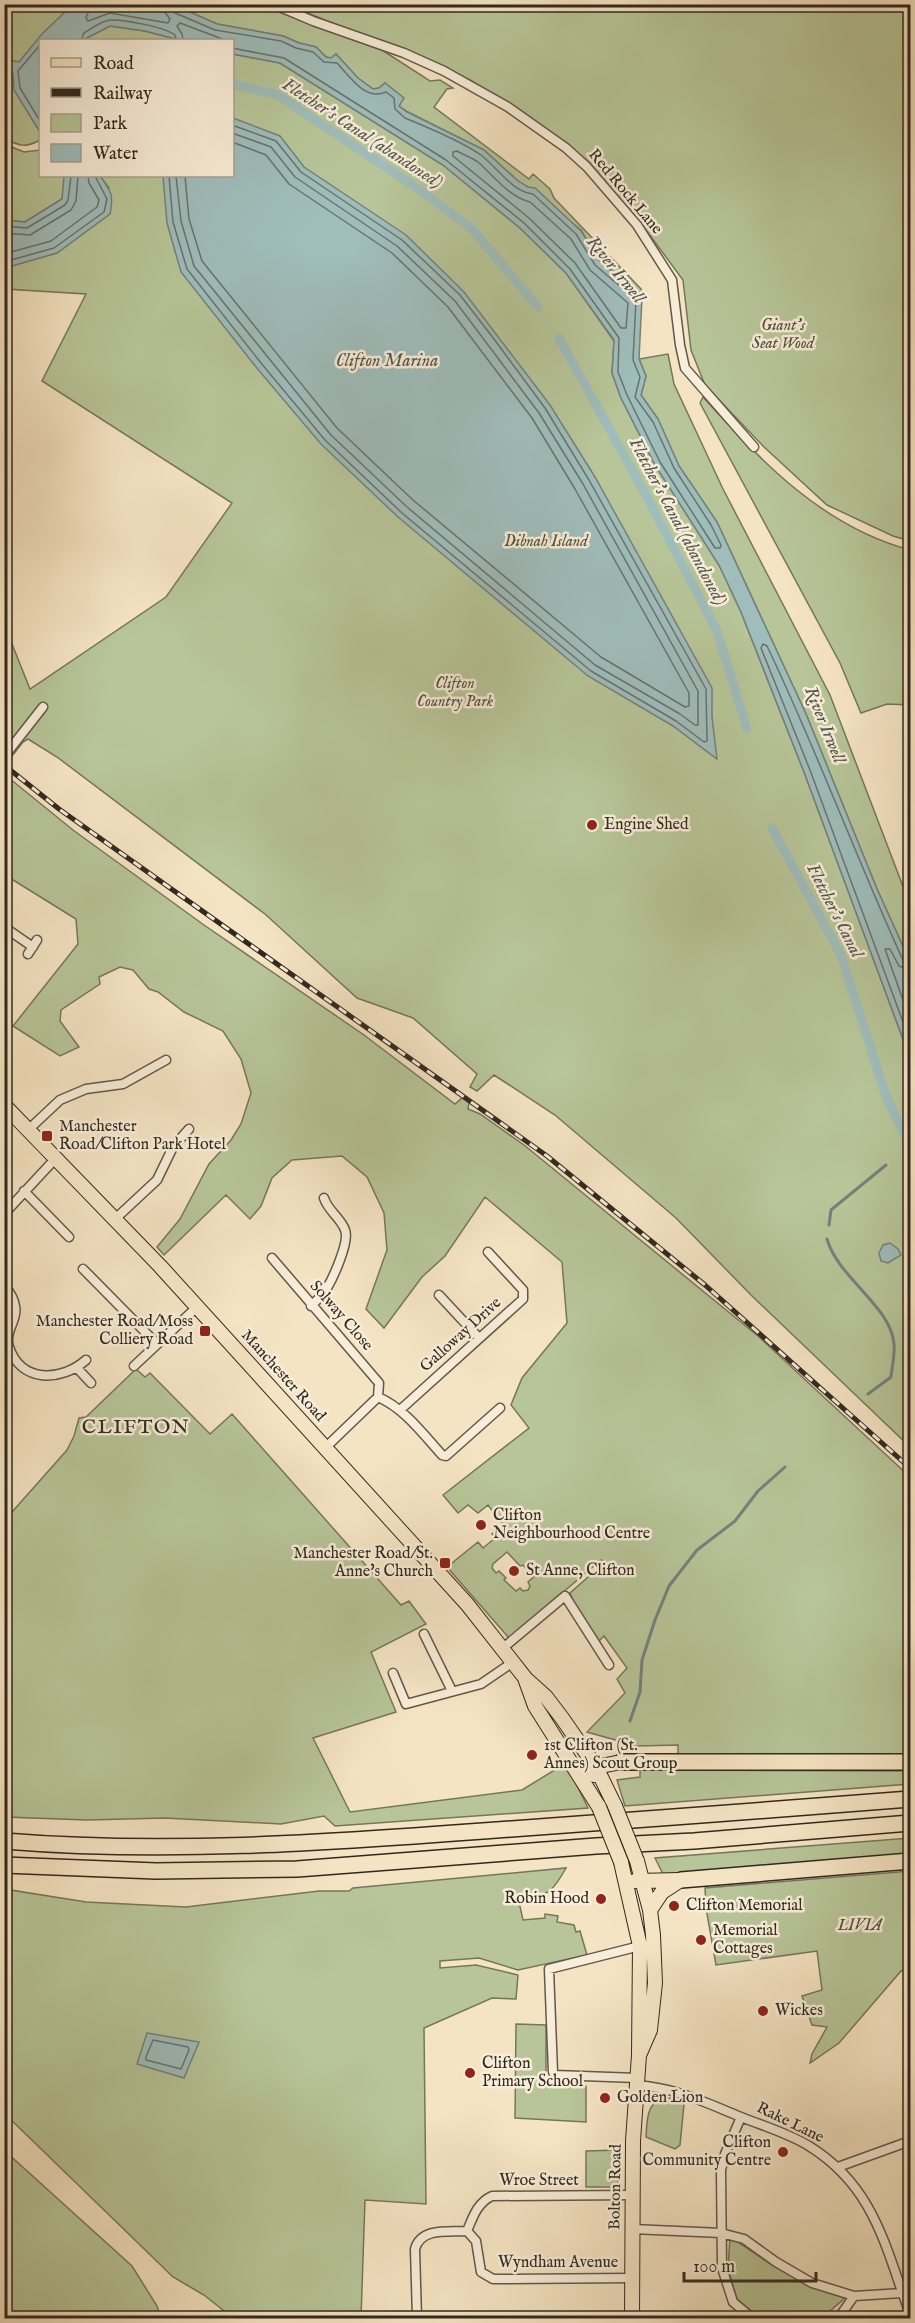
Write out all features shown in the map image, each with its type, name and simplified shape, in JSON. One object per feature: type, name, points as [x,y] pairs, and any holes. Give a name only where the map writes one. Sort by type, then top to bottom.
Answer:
[{"type":"highway","points":[[621,1762],[910,1762]]},
{"type":"highway","points":[[4,1841],[95,1847],[193,1847],[325,1842],[910,1799]]},
{"type":"highway","points":[[4,1865],[156,1871],[297,1869],[910,1823]]},
{"type":"highway","points":[[681,1880],[910,1861]]},
{"type":"main road","name":"Manchester Road","points":[[4,1105],[197,1307],[448,1582],[526,1679],[546,1697],[596,1767],[615,1806],[637,1861]]},
{"type":"main road","name":"Manchester Road","points":[[526,1679],[535,1706],[598,1807],[622,1868]]},
{"type":"main road","points":[[590,1792],[596,1767],[621,1762]]},
{"type":"main road","name":"Bolton Road","points":[[637,1861],[650,1910],[654,1955],[650,2030],[639,2055]]},
{"type":"main road","points":[[622,1868],[630,1879],[643,1882],[681,1880]]},
{"type":"main road","name":"Bolton Road","points":[[622,1868],[640,1946],[639,2055],[632,2195],[632,2319]]},
{"type":"main road","points":[[650,1910],[662,1892],[681,1880]]},
{"type":"street","name":"Red Rock Lane","points":[[273,4],[313,21],[404,53],[444,71],[508,107],[566,148],[637,225],[672,280],[685,368],[754,447]]},
{"type":"street","points":[[10,749],[44,707]]},
{"type":"street","points":[[4,927],[32,947]]},
{"type":"street","points":[[28,1130],[60,1100],[86,1089],[123,1084],[166,1060]]},
{"type":"street","points":[[114,1220],[157,1180],[176,1142],[189,1129]]},
{"type":"street","points":[[4,1214],[54,1159]]},
{"type":"street","points":[[24,1191],[56,1230],[69,1238]]},
{"type":"street","points":[[311,1306],[325,1291],[334,1276],[347,1236],[345,1228],[324,1198]]},
{"type":"street","name":"Galloway Drive","points":[[400,1410],[523,1299],[525,1295],[523,1290],[488,1252]]},
{"type":"street","name":"Solway Close","points":[[272,1258],[379,1383],[378,1397]]},
{"type":"street","points":[[83,1269],[158,1344]]},
{"type":"street","points":[[4,1285],[15,1306],[16,1313],[6,1337],[13,1355],[23,1368],[34,1375],[58,1375],[77,1368],[86,1360]]},
{"type":"street","points":[[439,1295],[479,1338]]},
{"type":"street","points":[[135,1366],[197,1307]]},
{"type":"street","points":[[77,1368],[91,1383]]},
{"type":"street","points":[[326,1448],[378,1397],[390,1402],[400,1410],[442,1455],[446,1456],[500,1408]]},
{"type":"street","points":[[503,1648],[565,1596],[609,1665]]},
{"type":"street","points":[[424,1634],[452,1692]]},
{"type":"street","points":[[393,1673],[406,1704],[481,1684],[513,1662]]},
{"type":"street","name":"Rake Lane","points":[[640,1946],[549,1969],[553,2072],[668,2088],[808,2145],[838,2167],[864,2198],[883,2235],[906,2291],[910,2314]]},
{"type":"street","points":[[741,2117],[725,2154],[721,2170],[722,2268],[733,2302],[752,2319]]},
{"type":"street","points":[[838,2167],[910,2141]]},
{"type":"street","name":"Wroe Street","points":[[467,2231],[483,2200],[492,2196],[632,2195]]},
{"type":"street","points":[[632,2229],[722,2233],[744,2239],[776,2262],[812,2283],[854,2296],[906,2291]]},
{"type":"street","points":[[417,2319],[414,2261],[417,2243],[428,2233],[467,2231]]},
{"type":"street","name":"Wyndham Avenue","points":[[467,2231],[476,2241],[479,2266],[486,2277],[539,2280],[632,2278]]},
{"type":"street","points":[[836,2319],[854,2296]]},
{"type":"green space","points":[[5,5],[83,5],[65,12],[19,62],[7,60],[6,66]]},
{"type":"green space","points":[[166,5],[260,5],[382,50],[430,81],[440,80],[453,88],[447,89],[434,107],[529,179],[533,174],[550,189],[554,198],[641,289],[644,296],[599,260],[581,230],[518,181],[484,150],[399,106],[385,83],[373,89],[358,78],[336,54],[331,58],[326,57],[316,47],[283,36],[217,24],[183,9]]},
{"type":"green space","name":"Giant's Seat Wood","points":[[288,5],[910,5],[910,541],[893,536],[827,505],[764,447],[705,385],[691,350],[683,280],[646,230],[588,161],[470,80],[403,49]]},
{"type":"green space","points":[[110,26],[145,31],[175,39],[85,39]]},
{"type":"green space","name":"Clifton Country Park","points":[[234,54],[280,63],[443,165],[520,228],[566,273],[614,341],[612,373],[621,398],[655,465],[719,565],[741,612],[804,772],[910,1058],[910,1447],[751,1295],[676,1218],[555,1115],[494,1075],[477,1091],[470,1087],[477,1074],[413,1018],[357,998],[265,914],[57,757],[28,739],[12,756],[5,749],[4,624],[30,689],[166,597],[232,503],[42,381],[86,294],[5,289],[4,268],[57,253],[109,188],[101,177],[234,177]]},
{"type":"green space","points":[[5,70],[13,74],[15,90],[39,130],[39,140],[19,145],[5,139]]},
{"type":"green space","points":[[4,144],[24,152],[39,150],[39,177],[65,178],[62,199],[25,222],[5,220]]},
{"type":"green space","points":[[668,354],[674,384],[723,489],[830,695],[910,905],[910,962],[877,889],[806,714],[717,522],[679,466],[658,419],[641,395],[646,376],[639,359]]},
{"type":"green space","points":[[703,397],[771,468],[822,509],[850,526],[910,550],[910,705],[887,704],[861,713],[840,663],[700,403]]},
{"type":"green space","points":[[4,774],[73,830],[204,925],[364,1035],[455,1104],[462,1098],[469,1102],[468,1109],[480,1114],[524,1145],[758,1336],[910,1477],[910,1756],[678,1754],[678,1745],[637,1746],[587,1732],[625,1693],[617,1679],[627,1668],[604,1636],[599,1641],[578,1612],[570,1593],[604,1563],[601,1560],[509,1638],[447,1567],[478,1542],[483,1548],[495,1538],[492,1534],[503,1525],[488,1505],[478,1513],[468,1505],[458,1513],[443,1495],[529,1428],[511,1405],[522,1378],[567,1323],[562,1262],[485,1197],[445,1256],[422,1277],[384,1328],[366,1309],[387,1250],[384,1213],[367,1177],[342,1156],[292,1160],[272,1178],[261,1206],[250,1219],[226,1195],[164,1255],[157,1247],[180,1219],[209,1164],[231,1140],[241,1124],[251,1093],[241,1059],[223,1031],[184,1012],[158,992],[149,989],[133,970],[120,967],[99,977],[100,984],[61,1010],[60,1021],[79,1047],[60,1056],[13,1026],[78,944],[76,919],[5,875]],"holes":[[[507,1552],[520,1566],[523,1565],[529,1572],[532,1570],[536,1575],[528,1582],[530,1586],[528,1590],[523,1591],[520,1588],[516,1591],[504,1580],[506,1578],[499,1571],[496,1573],[492,1568],[493,1564]]]},
{"type":"green space","points":[[136,1369],[145,1377],[150,1373],[210,1434],[232,1414],[401,1605],[409,1601],[426,1624],[371,1652],[396,1712],[313,1738],[350,1812],[522,1790],[566,1763],[588,1808],[335,1826],[324,1816],[281,1824],[165,1818],[87,1820],[5,1817],[4,1521],[67,1450],[79,1418],[86,1417]]},
{"type":"green space","points":[[640,1770],[910,1771],[910,1784],[625,1806],[617,1780],[640,1777]]},
{"type":"green space","points":[[910,1838],[910,1855],[664,1876],[655,1858]]},
{"type":"green space","points":[[566,1868],[548,1892],[519,1902],[523,1920],[545,1918],[545,1914],[558,1916],[557,1922],[574,1925],[576,1932],[580,1931],[587,1955],[518,1970],[479,1958],[440,1961],[440,1968],[476,1965],[518,1975],[516,1999],[492,1998],[424,2028],[426,2204],[365,2200],[361,2318],[233,2318],[204,2295],[173,2277],[5,2114],[4,1889],[86,1902],[186,1907],[319,1891],[349,1891],[353,1888]]},
{"type":"green space","name":"LIVIA","points":[[910,1871],[910,1970],[901,1971],[839,2043],[810,2063],[812,2054],[827,2027],[812,2025],[802,1996],[822,1990],[817,1951],[716,1965],[706,1908],[705,1888]]},
{"type":"green space","points":[[516,2024],[546,2025],[546,2082],[586,2086],[586,2122],[515,2118]]},
{"type":"green space","points":[[672,2098],[683,2101],[684,2104],[680,2145],[675,2149],[646,2137],[648,2115],[653,2105],[658,2101]]},
{"type":"green space","points":[[619,2150],[618,2187],[586,2187],[586,2151]]},
{"type":"green space","points":[[5,2151],[132,2266],[157,2306],[161,2318],[5,2318]]},
{"type":"green space","points":[[730,2237],[772,2265],[811,2285],[846,2297],[822,2318],[760,2318],[737,2299],[728,2269]]},
{"type":"water","points":[[83,5],[166,5],[183,9],[217,24],[283,36],[316,47],[326,57],[331,58],[336,54],[358,78],[373,89],[385,83],[404,98],[399,106],[407,112],[484,150],[518,181],[535,188],[581,231],[599,260],[642,297],[639,359],[646,376],[641,395],[658,419],[679,466],[717,522],[806,714],[877,889],[910,962],[910,1058],[804,772],[741,612],[719,565],[655,465],[621,398],[612,373],[614,340],[566,273],[520,228],[443,165],[280,63],[234,54],[234,39],[175,39],[145,31],[110,26],[85,39],[39,39],[39,130],[14,90],[13,74],[5,70],[7,60],[19,62],[42,34],[65,12]]},
{"type":"water","name":"Clifton Marina","points":[[234,118],[280,136],[304,167],[406,235],[464,292],[550,405],[595,477],[712,688],[712,717],[717,759],[673,726],[588,676],[398,517],[321,444],[256,367],[181,272],[167,223],[163,177],[234,177]]},
{"type":"water","points":[[64,177],[101,177],[111,194],[110,214],[57,253],[5,268],[5,220],[25,222],[62,199]]},
{"type":"water","points":[[890,1243],[898,1249],[901,1255],[888,1263],[881,1261],[879,1253],[883,1245]]},
{"type":"water","points":[[147,2033],[199,2042],[184,2078],[137,2064]]},
{"type":"waterway","name":"Fletcher's Canal (abandoned)","points":[[234,84],[278,95],[416,187],[472,229],[538,307]]},
{"type":"waterway","name":"Fletcher's Canal (abandoned)","points":[[559,338],[646,495],[717,631],[747,729]]},
{"type":"waterway","name":"Fletcher's Canal","points":[[772,828],[841,955],[886,1096],[910,1146]]},
{"type":"waterway","points":[[829,1225],[831,1210],[886,1165]]},
{"type":"waterway","points":[[827,1239],[842,1267],[874,1304],[891,1330],[894,1344],[891,1377],[868,1394]]},
{"type":"waterway","points":[[630,1721],[640,1692],[642,1660],[669,1586],[697,1550],[735,1521],[758,1491],[785,1467]]},
{"type":"railway","points":[[4,765],[59,809],[547,1156],[705,1285],[910,1468]]},
{"type":"place","name":"Engine Shed","points":[[592,825]]},
{"type":"place","name":"Manchester Road/Clifton Park Hotel","points":[[47,1136]]},
{"type":"place","name":"Manchester Road/Moss Colliery Road","points":[[205,1331]]},
{"type":"place","name":"Clifton Neighbourhood Centre","points":[[481,1525]]},
{"type":"place","name":"Manchester Road/St. Anne's Church","points":[[445,1563]]},
{"type":"place","name":"St Anne, Clifton","points":[[514,1571]]},
{"type":"place","name":"1st Clifton (St. Annes) Scout Group","points":[[532,1755]]},
{"type":"place","name":"Robin Hood","points":[[601,1899]]},
{"type":"place","name":"Clifton Memorial","points":[[674,1906]]},
{"type":"place","name":"Memorial Cottages","points":[[701,1940]]},
{"type":"place","name":"Wickes","points":[[763,2011]]},
{"type":"place","name":"Clifton Primary School","points":[[470,2073]]},
{"type":"place","name":"Golden Lion","points":[[605,2098]]},
{"type":"place","name":"Clifton Community Centre","points":[[783,2152]]},
{"type":"district","name":"CLIFTON","points":[[136,1427]]},
{"type":"water label","name":"River Irwell","points":[[615,270]]},
{"type":"water label","name":"River Irwell","points":[[824,725]]},
{"type":"park label","name":"Dibnah Island","points":[[546,542]]}]
